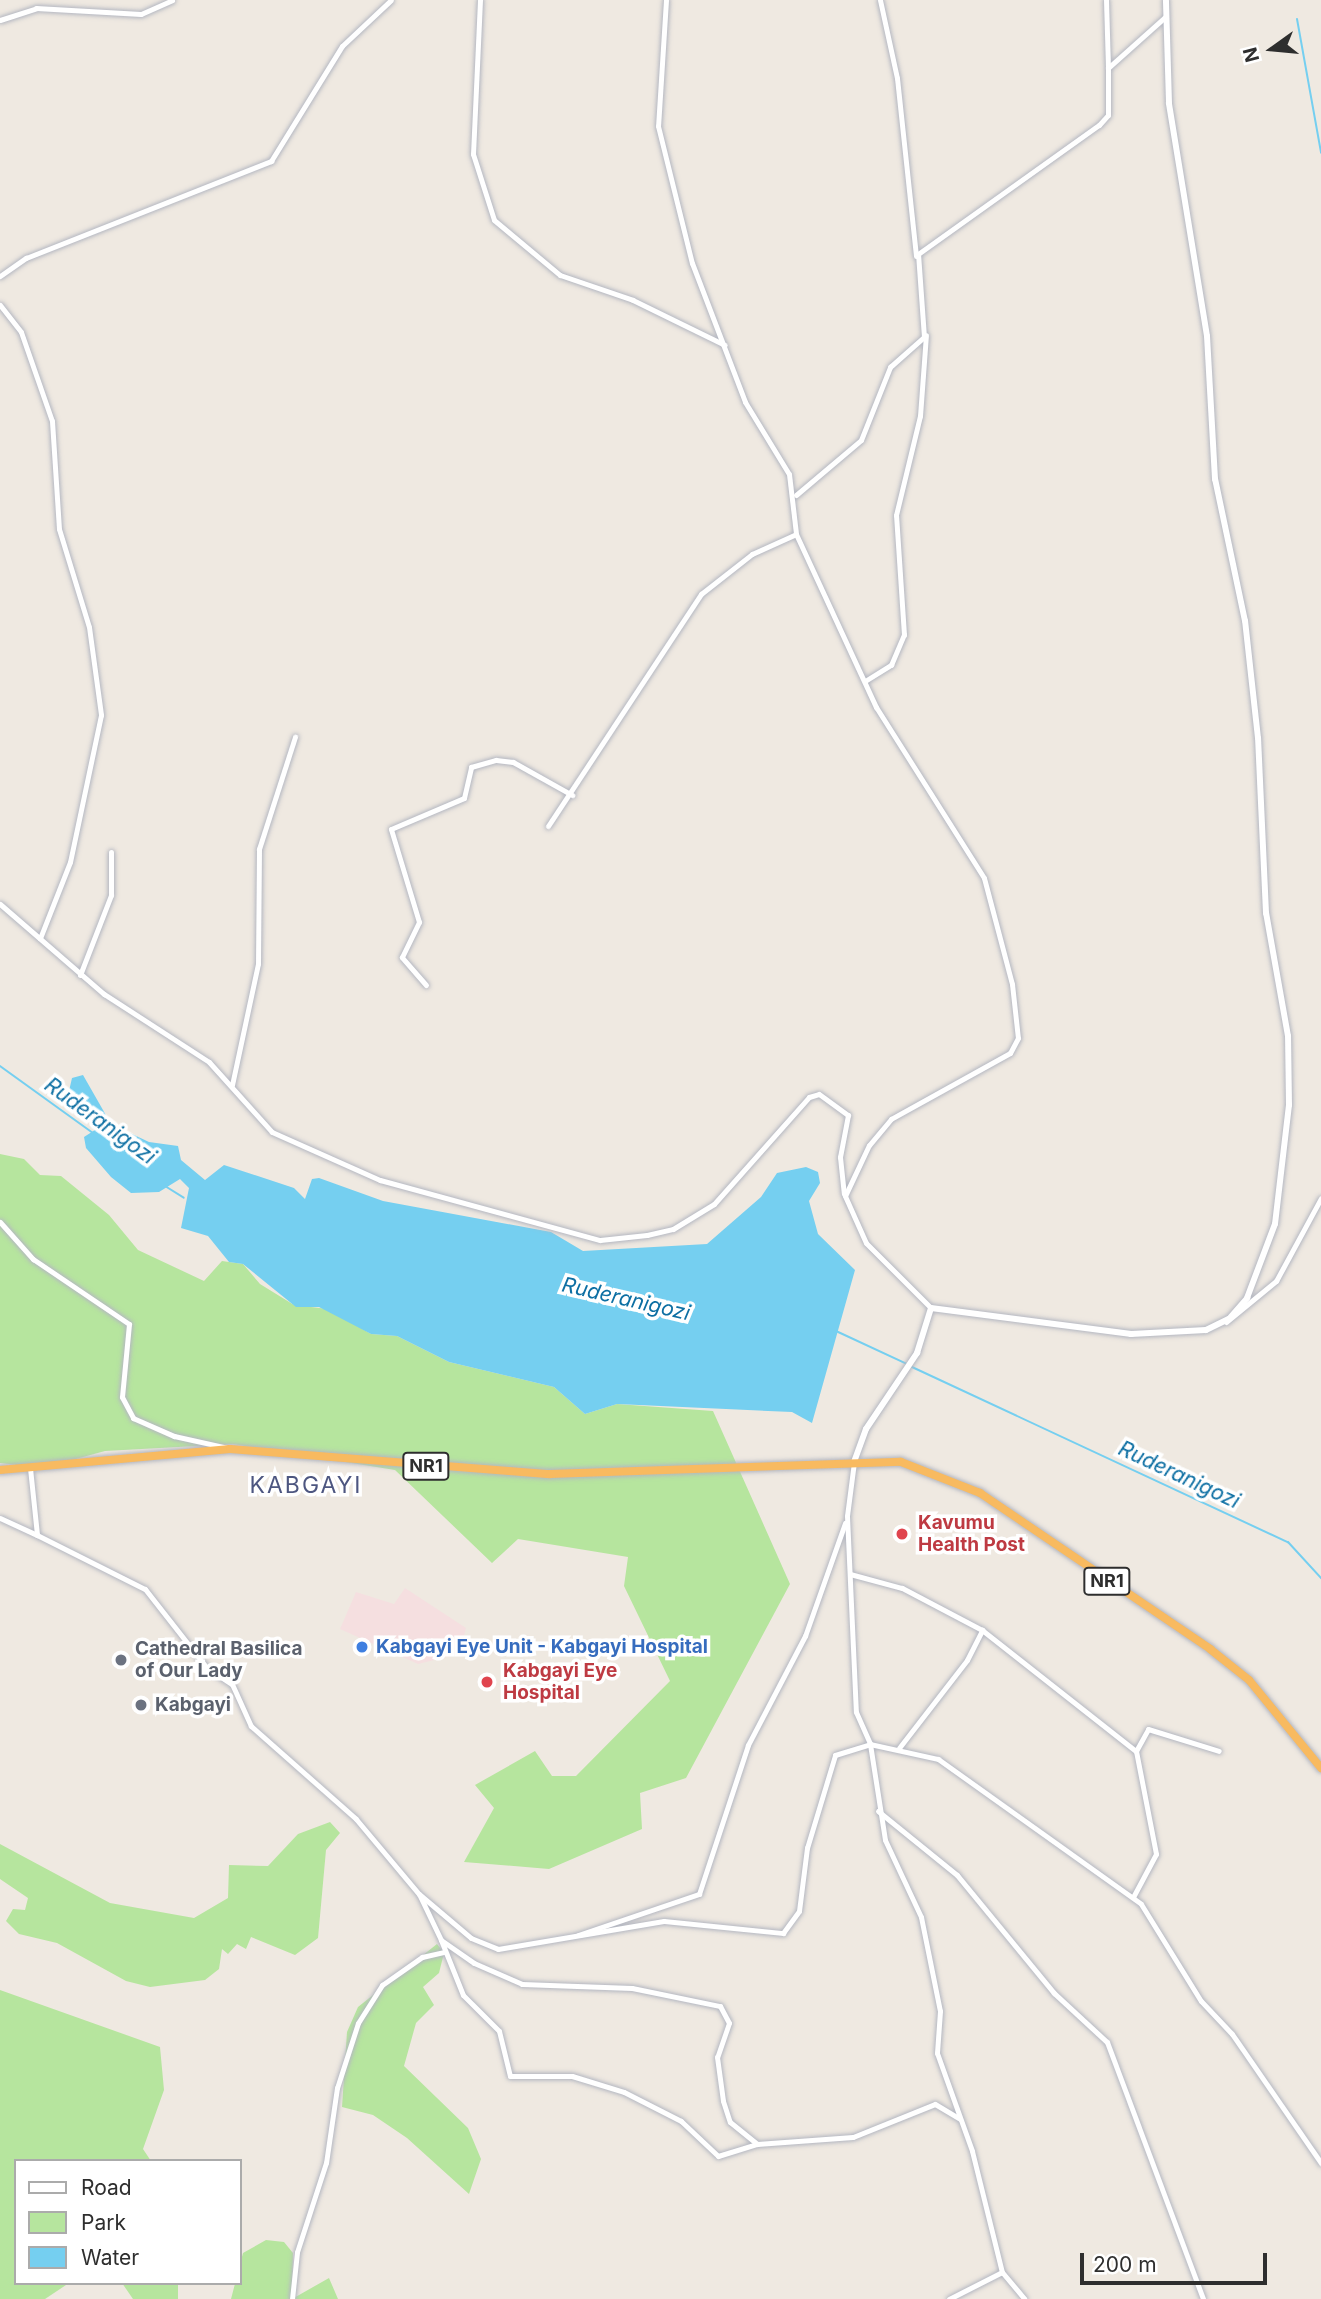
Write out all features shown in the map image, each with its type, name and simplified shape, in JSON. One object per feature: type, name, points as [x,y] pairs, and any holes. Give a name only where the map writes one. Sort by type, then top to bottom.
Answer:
[{"type":"highway","name":"NR1","points":[[0,1471],[230,1449],[550,1474],[854,1462],[918,1466],[980,1493],[1235,1668],[1321,1768]]},
{"type":"street","points":[[0,20],[36,8],[141,14],[172,0]]},
{"type":"street","points":[[0,276],[26,258],[271,161],[342,46],[391,0]]},
{"type":"street","points":[[480,0],[473,154],[494,220],[560,275],[633,300],[724,345]]},
{"type":"street","points":[[666,0],[658,126],[681,230],[745,402],[779,453],[796,495],[796,534],[892,736],[984,877],[1012,984],[1018,1038],[1002,1060],[891,1119],[869,1145],[845,1196]]},
{"type":"street","points":[[865,681],[891,665],[904,635],[896,514],[920,416],[925,332],[897,78],[880,0]]},
{"type":"street","points":[[917,258],[1108,116],[1105,0]]},
{"type":"street","points":[[1166,0],[1168,103],[1210,361],[1215,479],[1235,557],[1256,709],[1266,913],[1290,1062],[1270,1242],[1256,1283],[1224,1322]]},
{"type":"street","points":[[1108,68],[1165,17]]},
{"type":"street","points":[[0,305],[21,332],[52,421],[60,529],[89,627],[100,715],[64,884],[40,938]]},
{"type":"street","points":[[796,495],[861,440],[890,368],[925,332]]},
{"type":"street","points":[[548,826],[572,795],[701,594],[752,554],[796,534]]},
{"type":"street","points":[[232,1085],[258,964],[258,849],[295,737]]},
{"type":"street","points":[[426,985],[401,957],[419,922],[391,829],[464,798],[471,767],[496,760],[513,762],[572,795]]},
{"type":"street","points":[[80,975],[111,895],[111,852]]},
{"type":"street","points":[[0,904],[80,975],[209,1062],[272,1132],[328,1161],[402,1187],[613,1241],[673,1229],[714,1204],[808,1097],[819,1094],[848,1115],[840,1157],[845,1196],[866,1243],[931,1308],[1131,1334],[1206,1330],[1224,1322],[1264,1296],[1321,1198]]},
{"type":"street","points":[[0,1222],[33,1259],[129,1324],[121,1383],[129,1413],[161,1432],[230,1449]]},
{"type":"street","points":[[931,1308],[917,1353],[866,1429],[854,1462],[848,1516],[851,1684],[870,1744],[877,1811],[921,1917],[940,2011],[937,2053],[960,2119],[1002,2272],[1025,2299]]},
{"type":"street","points":[[30,1468],[37,1535]]},
{"type":"street","points":[[572,1938],[699,1894],[748,1745],[805,1636],[848,1516]]},
{"type":"street","points":[[0,1518],[145,1589],[207,1668],[232,1684],[250,1726],[356,1819],[419,1894],[471,1938],[498,1949],[664,1921],[775,1934],[790,1929],[829,1765],[842,1749],[870,1744],[899,1748],[959,1769],[1133,1897],[1321,2163]]},
{"type":"street","points":[[850,1574],[902,1588],[982,1630],[1136,1751]]},
{"type":"street","points":[[899,1748],[967,1660],[982,1630]]},
{"type":"street","points":[[1133,1897],[1156,1854],[1136,1751],[1148,1730],[1219,1751]]},
{"type":"street","points":[[877,1811],[957,1875],[1054,1993],[1107,2042],[1203,2299]]},
{"type":"street","points":[[419,1894],[463,1995],[499,2031],[510,2076],[572,2076],[624,2092],[681,2121],[718,2155],[757,2144],[853,2137],[935,2104],[960,2119]]},
{"type":"street","points":[[441,1940],[523,1984],[645,1990],[720,2006],[729,2023],[717,2057],[723,2101],[730,2122],[757,2144]]},
{"type":"street","points":[[292,2299],[298,2252],[326,2163],[337,2088],[358,2023],[382,1985],[422,1957],[444,1952]]},
{"type":"street","points":[[949,2299],[1002,2272]]},
{"type":"shaded area","points":[[405,1588],[466,1628],[459,1654],[418,1664],[340,1629],[356,1592],[394,1604]]},
{"type":"green space","points":[[0,1154],[24,1159],[40,1175],[61,1176],[109,1215],[138,1250],[204,1281],[222,1261],[243,1264],[260,1284],[294,1305],[328,1309],[371,1334],[397,1336],[449,1362],[554,1387],[585,1414],[617,1404],[713,1411],[790,1584],[686,1778],[640,1793],[642,1829],[549,1869],[464,1862],[494,1808],[475,1785],[535,1751],[552,1776],[576,1776],[670,1681],[624,1586],[628,1557],[518,1539],[492,1563],[395,1470],[233,1444],[105,1451],[43,1468],[0,1463]]},
{"type":"green space","points":[[330,1822],[340,1833],[326,1850],[318,1938],[295,1955],[251,1937],[246,1949],[237,1944],[228,1954],[222,1949],[219,1969],[205,1980],[150,1987],[126,1981],[57,1943],[19,1934],[6,1921],[13,1909],[25,1910],[28,1898],[0,1879],[0,1844],[110,1903],[194,1918],[228,1898],[229,1865],[268,1866],[298,1834]]},
{"type":"green space","points":[[437,1944],[444,1953],[439,1973],[423,1987],[434,2005],[416,2023],[404,2066],[468,2128],[481,2159],[469,2194],[407,2138],[373,2115],[342,2107],[347,2032],[358,2007]]},
{"type":"green space","points":[[0,1990],[160,2047],[164,2090],[143,2149],[150,2159],[14,2159],[14,2285],[66,2285],[45,2299],[0,2299]]},
{"type":"green space","points":[[266,2240],[284,2242],[293,2253],[292,2299],[231,2299],[235,2285],[242,2285],[243,2253]]},
{"type":"green space","points":[[329,2278],[338,2299],[292,2299]]},
{"type":"green space","points":[[123,2285],[178,2285],[178,2299],[133,2299]]},
{"type":"water","points":[[83,1075],[111,1124],[149,1142],[178,1146],[181,1160],[205,1180],[224,1165],[294,1188],[305,1199],[312,1179],[319,1178],[383,1201],[551,1232],[583,1251],[707,1244],[761,1197],[777,1173],[806,1167],[818,1172],[820,1183],[809,1201],[818,1234],[855,1270],[812,1423],[792,1412],[617,1404],[585,1414],[554,1387],[449,1362],[397,1336],[371,1334],[319,1307],[296,1307],[243,1264],[229,1262],[208,1236],[181,1228],[189,1188],[180,1179],[159,1192],[131,1193],[111,1177],[86,1148],[84,1137],[98,1128],[69,1091],[72,1078]]},
{"type":"waterway","points":[[1297,19],[1321,153]]},
{"type":"waterway","name":"Ruderanigozi","points":[[0,1066],[93,1133]]},
{"type":"waterway","name":"Ruderanigozi","points":[[165,1186],[184,1198]]},
{"type":"waterway","name":"Ruderanigozi","points":[[836,1331],[907,1364]]},
{"type":"waterway","name":"Ruderanigozi","points":[[912,1367],[1288,1542],[1321,1578]]},
{"type":"place","name":"Kavumu Health Post","points":[[902,1534]]},
{"type":"place","name":"Kabgayi Eye Unit - Kabgayi Hospital","points":[[362,1647]]},
{"type":"place","name":"Cathedral Basilica of Our Lady","points":[[121,1660]]},
{"type":"place","name":"Kabgayi Eye Hospital","points":[[487,1682]]},
{"type":"place","name":"Kabgayi","points":[[141,1705]]},
{"type":"district","name":"KABGAYI","points":[[306,1485]]}]
